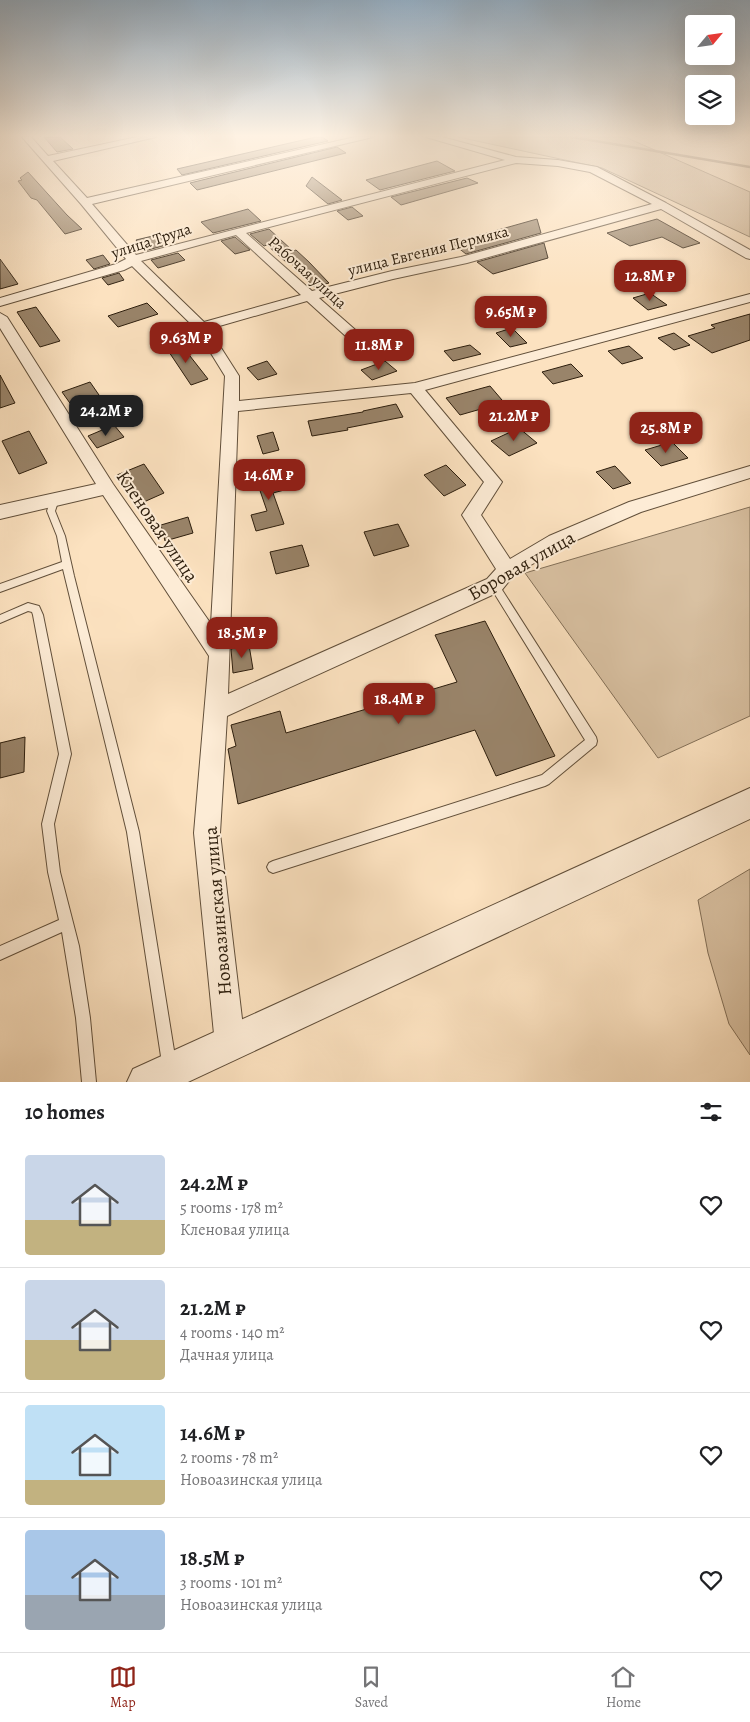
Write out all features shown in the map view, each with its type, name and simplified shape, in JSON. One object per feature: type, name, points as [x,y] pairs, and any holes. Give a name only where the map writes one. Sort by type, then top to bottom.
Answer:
[{"type":"street","name":"Новоазинская улица","points":[[72,187],[133,260],[202,327],[232,376],[220,654],[206,833],[230,1044]]},
{"type":"street","points":[[85,202],[148,187]]},
{"type":"street","name":"улица Труда","points":[[0,302],[120,267],[133,260],[408,187]]},
{"type":"street","points":[[628,187],[750,255]]},
{"type":"street","name":"улица Евгения Пермяка","points":[[202,327],[310,296],[392,275],[463,260],[662,205]]},
{"type":"street","name":"Рабочая улица","points":[[238,231],[355,337]]},
{"type":"street","points":[[232,408],[415,388],[750,298]]},
{"type":"street","name":"Кленовая улица","points":[[0,317],[106,488],[220,654]]},
{"type":"street","points":[[415,388],[493,482],[472,516],[507,570]]},
{"type":"street","name":"Боровая улица","points":[[216,710],[494,585],[507,570],[556,541],[635,507],[750,472]]},
{"type":"street","points":[[0,512],[54,498],[106,488]]},
{"type":"street","points":[[158,1077],[750,803]]},
{"type":"lane","points":[[54,498],[51,511],[61,536],[133,832],[158,1077]]},
{"type":"lane","points":[[0,588],[67,564]]},
{"type":"lane","points":[[273,867],[545,780],[592,741],[494,585]]},
{"type":"lane","points":[[0,619],[28,607],[36,609],[38,615],[64,754],[48,824],[54,872],[72,946],[83,1018],[89,1082]]},
{"type":"lane","points":[[0,953],[67,923]]},
{"type":"shaded area","points":[[644,187],[740,187],[750,192],[750,237]]},
{"type":"shaded area","points":[[750,507],[750,716],[658,758],[525,573]]},
{"type":"shaded area","points":[[750,869],[750,1055],[729,1024],[708,953],[698,900]]},
{"type":"building","points":[[23,187],[42,187],[82,229],[65,234],[37,200],[31,198]]},
{"type":"building","points":[[194,187],[207,187],[197,190]]},
{"type":"building","points":[[308,187],[326,187],[342,200],[328,204]]},
{"type":"building","points":[[376,187],[390,187],[380,190]]},
{"type":"building","points":[[429,187],[462,187],[401,205],[391,197]]},
{"type":"building","points":[[352,207],[363,216],[348,220],[337,211]]},
{"type":"building","points":[[248,209],[261,221],[213,233],[201,222]]},
{"type":"building","points":[[537,219],[541,233],[466,254],[452,243]]},
{"type":"building","points":[[657,219],[700,243],[683,248],[662,237],[630,246],[607,233]]},
{"type":"building","points":[[269,229],[293,251],[296,250],[329,283],[314,287],[289,261],[286,262],[267,245],[264,246],[250,234]]},
{"type":"building","points":[[161,234],[170,244],[144,251],[136,240]]},
{"type":"building","points":[[235,237],[250,250],[235,254],[221,241]]},
{"type":"building","points":[[544,243],[548,258],[493,274],[477,262]]},
{"type":"building","points":[[178,253],[185,260],[158,268],[151,260]]},
{"type":"building","points":[[103,255],[110,264],[94,269],[86,260]]},
{"type":"building","points":[[0,259],[18,284],[0,289]]},
{"type":"building","points":[[119,273],[124,280],[108,285],[102,278]]},
{"type":"building","points":[[650,293],[667,305],[648,310],[633,298]]},
{"type":"building","points":[[147,303],[158,314],[118,327],[108,316]]},
{"type":"building","points":[[36,307],[60,341],[40,347],[17,312]]},
{"type":"building","points":[[750,314],[750,340],[712,353],[688,336],[715,328],[711,325]]},
{"type":"building","points":[[512,328],[527,343],[510,347],[496,333]]},
{"type":"building","points":[[387,330],[398,339],[382,346],[370,336]]},
{"type":"building","points":[[674,333],[690,345],[674,350],[658,338]]},
{"type":"building","points":[[179,342],[208,379],[191,385],[165,346]]},
{"type":"building","points":[[470,345],[481,354],[453,361],[444,351]]},
{"type":"building","points":[[629,346],[643,358],[622,364],[608,351]]},
{"type":"building","points":[[267,361],[277,374],[258,380],[247,368]]},
{"type":"building","points":[[385,361],[397,371],[372,380],[361,370]]},
{"type":"building","points":[[571,364],[583,376],[553,384],[542,372]]},
{"type":"building","points":[[0,375],[15,403],[0,408]]},
{"type":"building","points":[[90,382],[99,395],[72,406],[62,392]]},
{"type":"building","points":[[490,386],[502,400],[486,404],[488,407],[460,415],[446,398]]},
{"type":"building","points":[[396,404],[403,417],[312,436],[308,421],[363,412]]},
{"type":"building","points":[[114,425],[124,437],[97,448],[88,436]]},
{"type":"building","points":[[519,428],[537,443],[509,456],[491,441]]},
{"type":"building","points":[[29,431],[47,463],[19,474],[2,441]]},
{"type":"building","points":[[273,432],[279,450],[263,454],[257,436]]},
{"type":"building","points":[[672,442],[688,458],[661,466],[645,450]]},
{"type":"building","points":[[144,464],[164,493],[137,505],[117,475]]},
{"type":"building","points":[[446,465],[466,485],[444,496],[424,475]]},
{"type":"building","points":[[615,466],[631,483],[613,489],[596,472]]},
{"type":"building","points":[[266,472],[267,477],[282,473],[288,489],[273,493],[284,524],[256,531],[251,515],[267,511],[255,476]]},
{"type":"building","points":[[188,517],[193,533],[165,541],[161,525]]},
{"type":"building","points":[[398,524],[409,546],[374,556],[364,532]]},
{"type":"building","points":[[302,545],[309,566],[276,574],[270,552]]},
{"type":"building","points":[[485,621],[555,756],[496,776],[475,730],[238,804],[228,749],[236,746],[231,725],[280,711],[286,733],[457,682],[435,635]]},
{"type":"building","points":[[249,645],[253,669],[233,673],[231,649]]},
{"type":"building","points":[[25,737],[24,772],[0,778],[0,743]]}]
